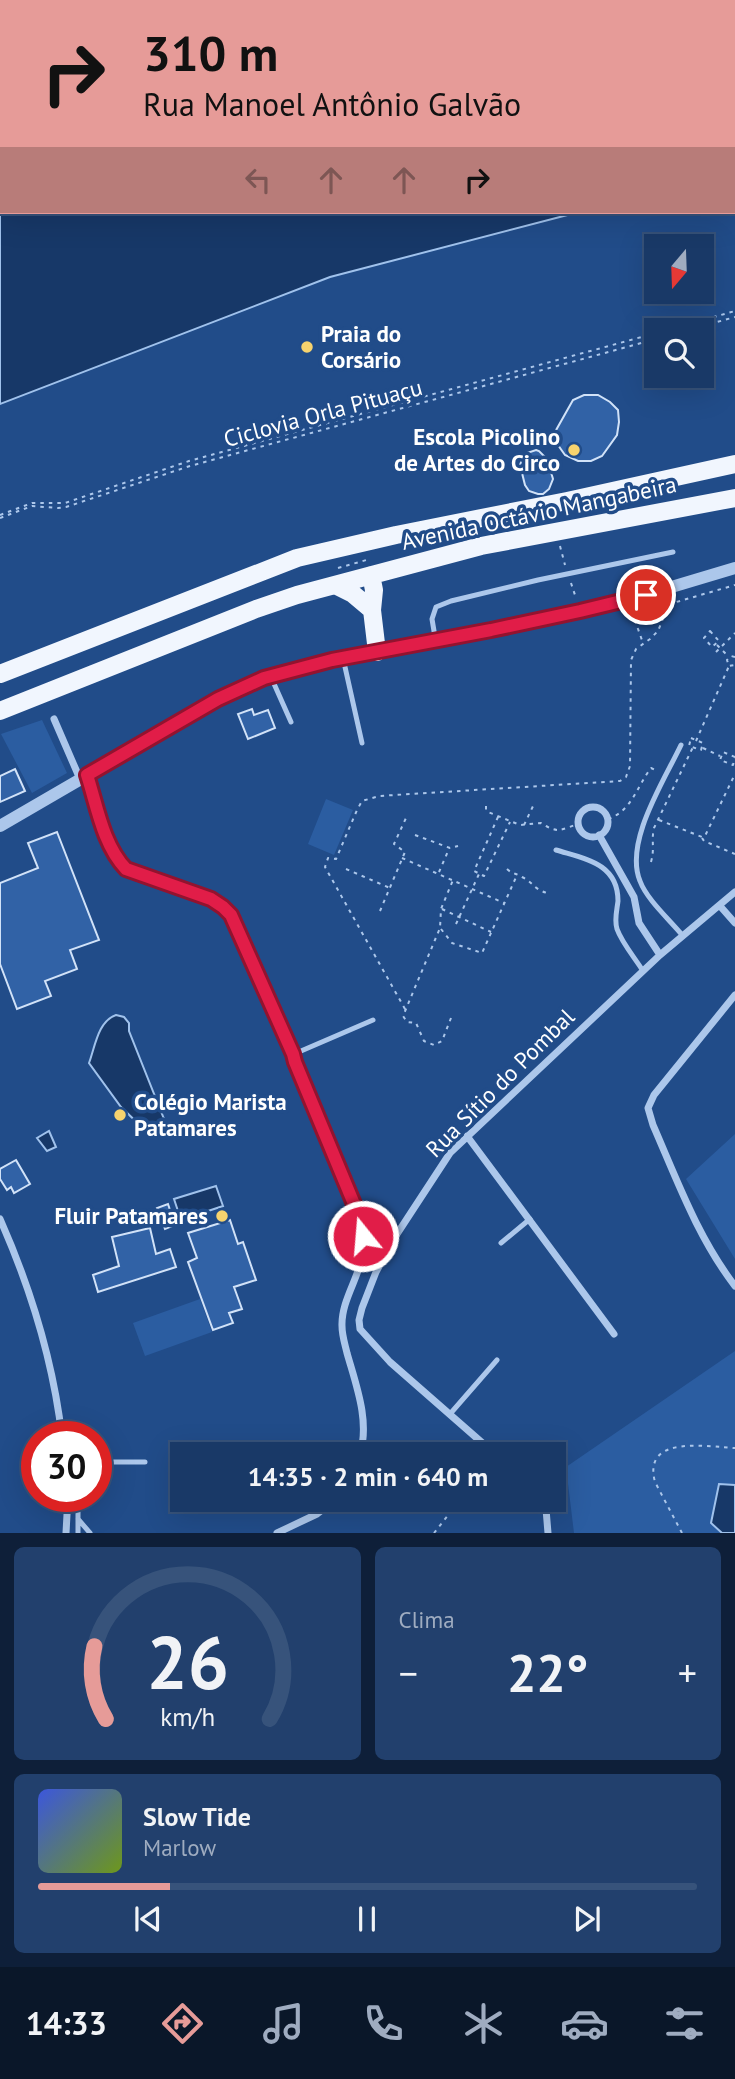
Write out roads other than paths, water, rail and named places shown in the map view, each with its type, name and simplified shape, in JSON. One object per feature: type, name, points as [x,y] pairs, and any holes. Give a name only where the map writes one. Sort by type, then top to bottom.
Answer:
[{"type":"main road","name":"Avenida Octávio Mangabeira","points":[[0,674],[297,558],[735,464]]},
{"type":"main road","name":"Avenida Octávio Mangabeira","points":[[0,711],[256,608],[297,595],[481,546],[735,498]]},
{"type":"main road","points":[[371,575],[377,652]]},
{"type":"main road","points":[[337,586],[353,594],[372,610]]},
{"type":"street","points":[[0,827],[233,691],[271,676],[343,657],[628,600],[735,568]]},
{"type":"street","points":[[54,719],[84,777],[110,846],[126,869],[211,899],[231,915],[293,1054],[359,1216],[363,1236],[363,1253],[342,1322],[342,1335],[361,1407],[363,1442]]},
{"type":"street","points":[[587,808],[600,809],[608,819],[604,832],[599,835],[586,835],[578,824],[578,818],[587,808]]},
{"type":"street","points":[[599,835],[634,897],[639,923],[660,955]]},
{"type":"street","name":"Rua Sítio do Pombal","points":[[481,1442],[367,1339],[360,1329],[359,1320],[376,1272],[440,1166],[467,1136],[660,955],[735,892]]},
{"type":"street","points":[[720,906],[735,923]]},
{"type":"street","points":[[735,995],[654,1095],[648,1108],[701,1232],[735,1286]]},
{"type":"street","points":[[467,1136],[614,1334]]},
{"type":"street","points":[[0,1219],[46,1344],[60,1421]]},
{"type":"street","points":[[66,1533],[67,1512]]},
{"type":"street","points":[[277,1533],[320,1512]]},
{"type":"street","points":[[546,1512],[548,1533]]},
{"type":"lane","points":[[436,640],[432,620],[436,607],[451,601],[673,552]]},
{"type":"lane","points":[[343,657],[362,743]]},
{"type":"lane","points":[[271,676],[291,722]]},
{"type":"lane","points":[[681,745],[642,825],[635,859],[645,890],[683,936]]},
{"type":"lane","points":[[556,850],[595,863],[610,874],[618,898],[617,929],[643,971]]},
{"type":"lane","points":[[293,1054],[373,1020]]},
{"type":"lane","points":[[501,1243],[530,1219]]},
{"type":"lane","points":[[450,1414],[497,1360]]},
{"type":"lane","points":[[112,1462],[145,1462]]},
{"type":"lane","points":[[78,1512],[78,1533]]},
{"type":"lane","points":[[78,1520],[90,1533]]},
{"type":"place","name":"Praia do Corsário","points":[[307,347]]},
{"type":"place","name":"Escola Picolino de Artes do Circo","points":[[574,450]]},
{"type":"place","name":"Colégio Marista Patamares","points":[[120,1115]]},
{"type":"place","name":"Fluir Patamares","points":[[222,1216]]}]
